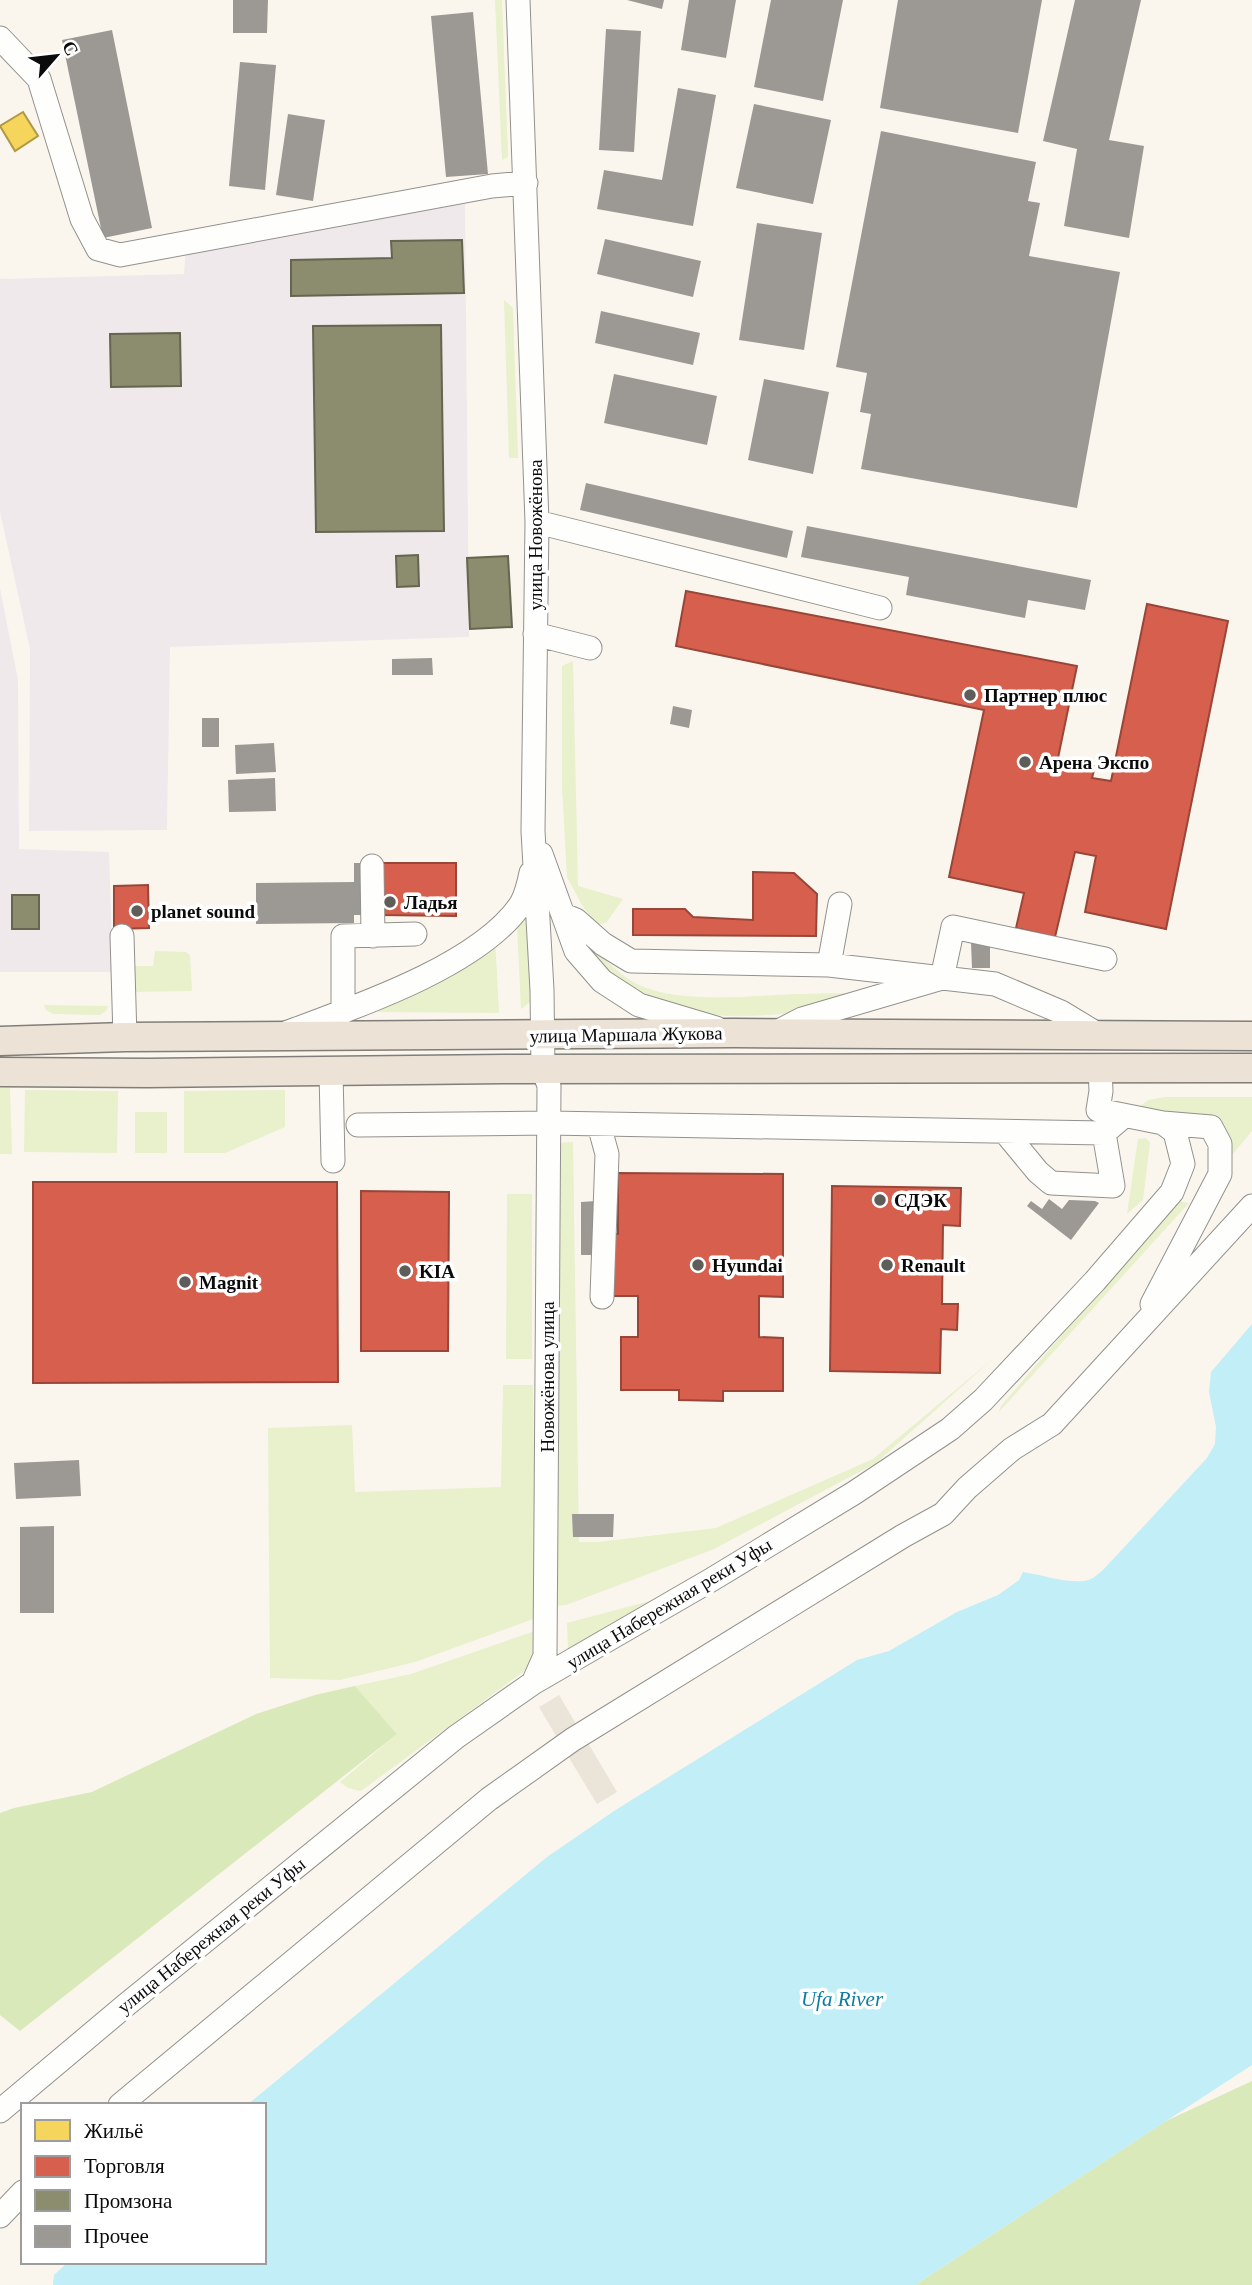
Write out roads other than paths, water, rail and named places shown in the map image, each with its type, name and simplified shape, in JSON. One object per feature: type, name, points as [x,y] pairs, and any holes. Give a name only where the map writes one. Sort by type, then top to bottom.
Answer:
[{"type":"main road","name":"улица Маршала Жукова","points":[[0,1041],[125,1037],[734,1033],[1252,1037]]},
{"type":"main road","name":"улица Маршала Жукова","points":[[0,1072],[1252,1068]]},
{"type":"street","name":"улица Новожёнова","points":[[518,0],[537,522],[533,831],[542,990],[542,1069]]},
{"type":"street","points":[[0,38],[38,79],[82,219],[98,249],[120,255],[492,186],[526,183]]},
{"type":"street","points":[[537,522],[880,608]]},
{"type":"street","points":[[535,634],[590,648]]},
{"type":"street","points":[[533,831],[576,951],[602,981],[639,1005],[734,1033]]},
{"type":"street","points":[[275,1036],[342,1012],[416,979],[460,956],[502,926],[522,901],[531,875],[533,831]]},
{"type":"street","points":[[372,866],[373,936]]},
{"type":"street","points":[[829,965],[839,904]]},
{"type":"street","points":[[564,915],[576,920],[603,944],[631,961],[829,965],[995,984],[1060,1012],[1099,1035]]},
{"type":"street","points":[[942,978],[953,927],[1105,959]]},
{"type":"street","points":[[342,1012],[343,936],[415,934]]},
{"type":"street","points":[[122,936],[125,1037]]},
{"type":"street","points":[[775,1033],[802,1019],[942,978]]},
{"type":"street","points":[[1100,1068],[1098,1110],[1163,1123],[1211,1127],[1220,1144],[1220,1174],[1135,1335]]},
{"type":"street","name":"Новожёнова улица","points":[[533,1683],[545,1656],[549,1086],[542,1069]]},
{"type":"street","points":[[331,1072],[333,1161]]},
{"type":"street","points":[[358,1125],[549,1123],[1104,1133],[1124,1116]]},
{"type":"street","name":"улица Набережная реки Уфы","points":[[0,2111],[435,1754],[533,1683],[854,1493],[950,1429],[983,1401],[1095,1281],[1172,1192],[1183,1164],[1175,1132],[1163,1123]]},
{"type":"street","points":[[599,1125],[607,1154],[602,1297]]},
{"type":"street","points":[[1005,1132],[1051,1184],[1113,1186],[1104,1133]]},
{"type":"street","points":[[122,2103],[489,1799],[548,1757],[903,1536],[943,1514],[967,1488],[1013,1449],[1052,1424],[1252,1206]]},
{"type":"street","points":[[0,2216],[21,2194]]},
{"type":"water","name":"Ufa River","points":[[1252,1324],[1252,2065],[915,2285],[53,2285],[54,2275],[66,2264],[266,2264],[266,2103],[249,2103],[547,1857],[614,1811],[857,1660],[889,1651],[957,1612],[998,1595],[1019,1580],[1023,1572],[1077,1581],[1092,1578],[1103,1570],[1207,1458],[1215,1444],[1216,1427],[1209,1392],[1211,1372]]},
{"type":"place","name":"Партнер плюс","points":[[970,695]]},
{"type":"place","name":"Арена Экспо","points":[[1025,762]]},
{"type":"place","name":"Ладья","points":[[390,902]]},
{"type":"place","name":"planet sound","points":[[137,911]]},
{"type":"place","name":"СДЭК","points":[[880,1200]]},
{"type":"place","name":"Hyundai","points":[[698,1265]]},
{"type":"place","name":"Renault","points":[[887,1265]]},
{"type":"place","name":"KIA","points":[[405,1271]]},
{"type":"place","name":"Magnit","points":[[185,1282]]}]
